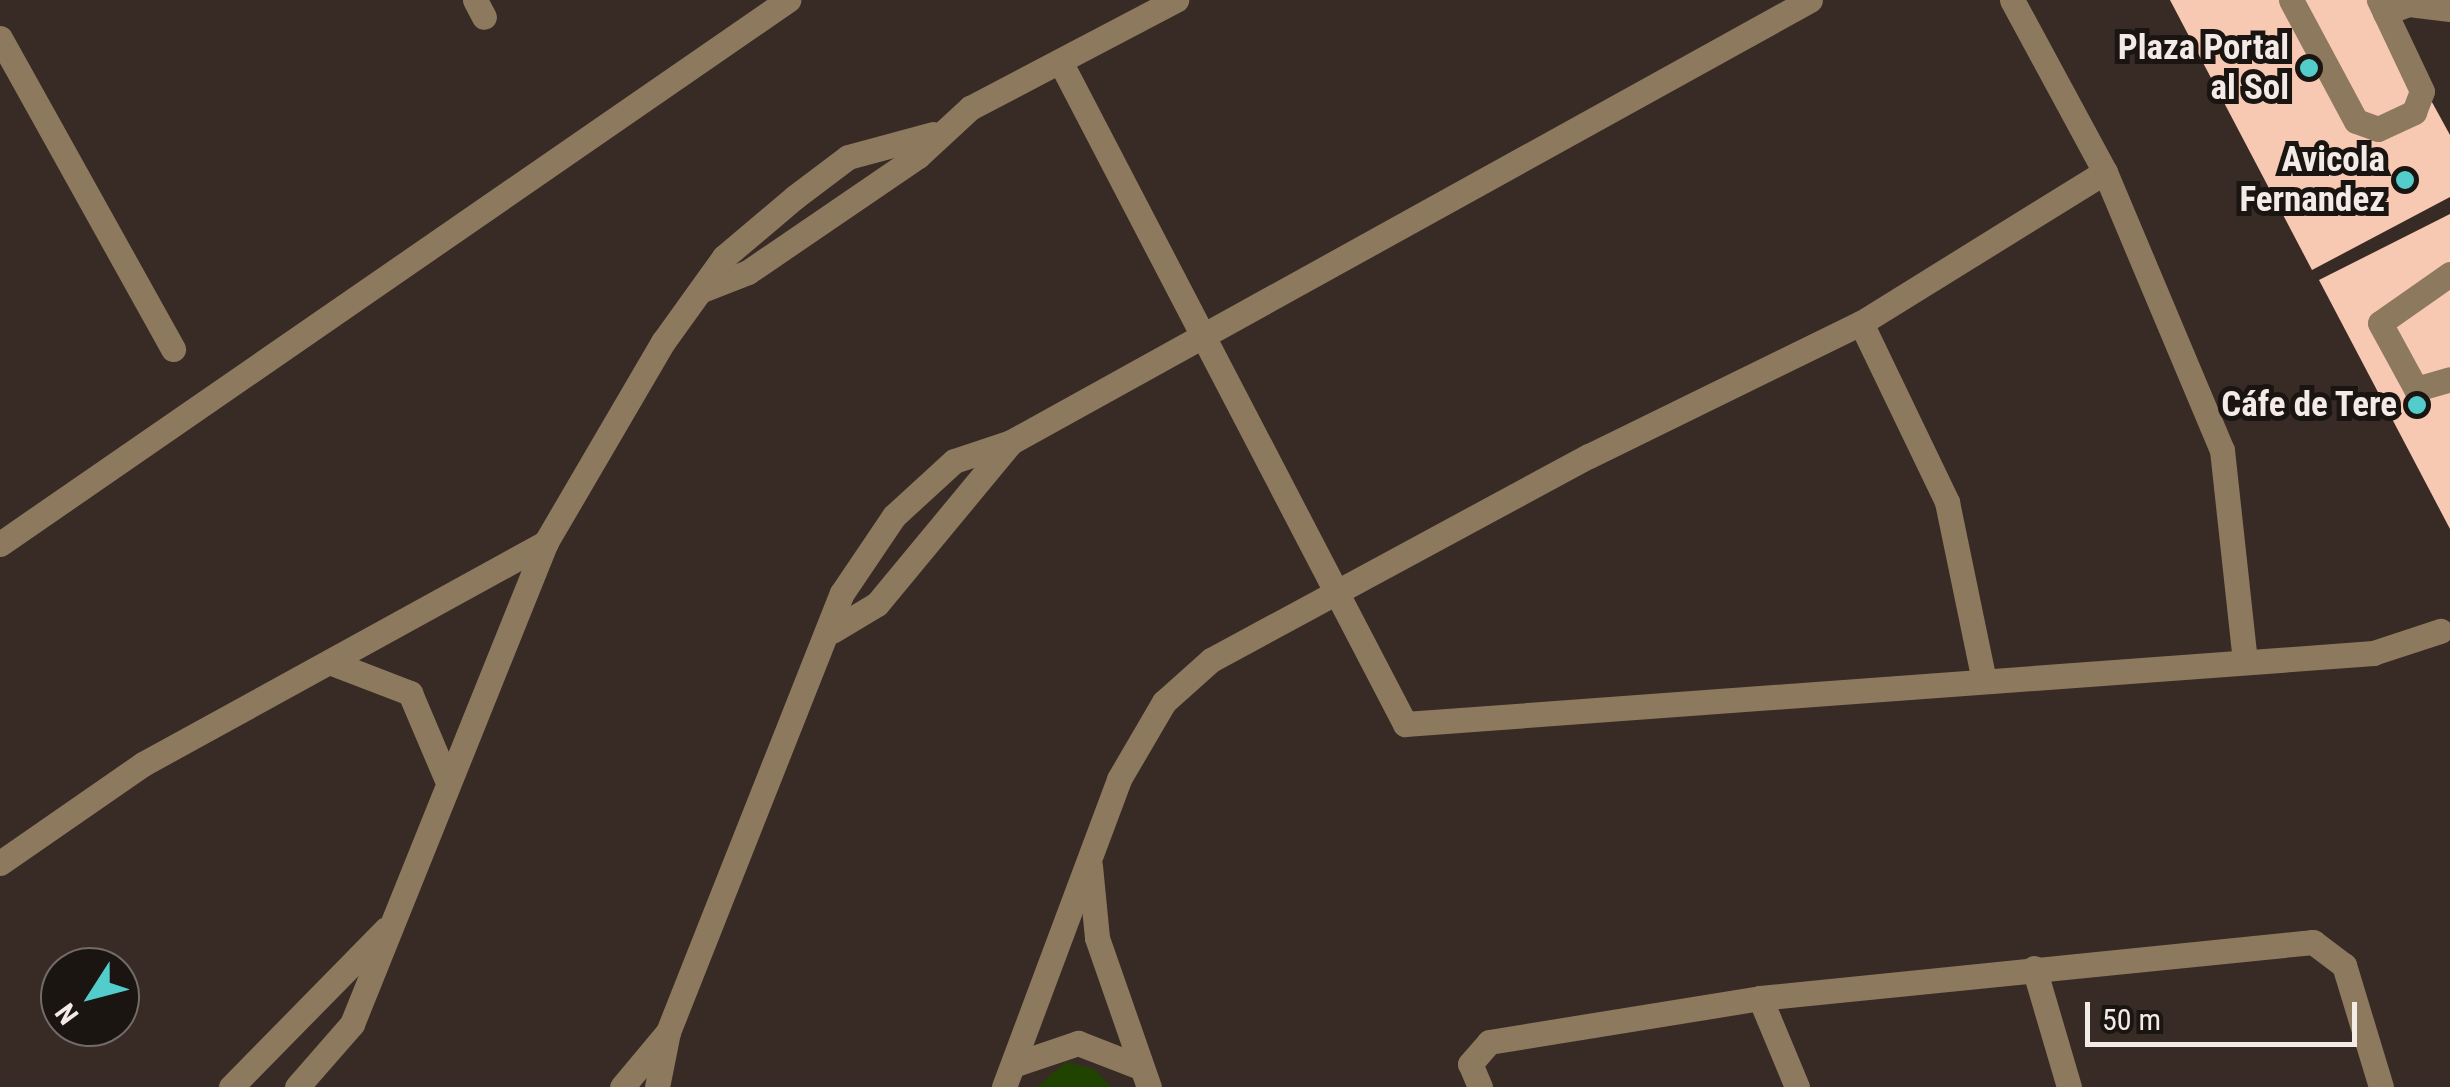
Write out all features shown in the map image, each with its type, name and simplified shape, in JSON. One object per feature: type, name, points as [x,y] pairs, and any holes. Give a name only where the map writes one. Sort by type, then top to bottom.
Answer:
[{"type":"street","points":[[0,544],[788,0]]},
{"type":"street","points":[[297,1087],[352,1024],[446,778],[546,542],[610,425],[724,257],[848,157],[933,134],[1062,67],[1176,0]]},
{"type":"street","points":[[657,1087],[668,1032],[832,631],[842,593],[894,516],[954,461],[1011,442],[1196,334],[1810,0]]},
{"type":"street","points":[[2012,0],[2105,172],[2222,450],[2245,661]]},
{"type":"street","points":[[2291,0],[2356,121],[2378,129],[2414,112],[2422,91],[2382,6],[2409,4],[2450,9]]},
{"type":"street","points":[[0,38],[173,349]]},
{"type":"street","points":[[1062,67],[1196,334],[1392,707],[1426,729],[1984,680],[2373,653],[2440,631]]},
{"type":"street","points":[[705,289],[748,272],[918,156],[933,134]]},
{"type":"street","points":[[1008,1076],[1119,779],[1164,702],[1210,660],[1334,598],[1589,456],[1861,323],[2105,172]]},
{"type":"street","points":[[2450,274],[2380,323],[2416,389],[2450,379]]},
{"type":"street","points":[[1861,323],[1947,502],[1984,680]]},
{"type":"street","points":[[832,631],[877,604],[1011,442]]},
{"type":"street","points":[[0,862],[142,764],[546,542]]},
{"type":"street","points":[[332,663],[410,693],[446,778]]},
{"type":"street","points":[[1090,858],[1098,938],[1145,1077]]},
{"type":"street","points":[[232,1087],[393,922]]},
{"type":"street","points":[[1480,1087],[1470,1064],[1489,1042],[1760,998],[2034,968],[2331,947],[2381,1087]]},
{"type":"street","points":[[2034,968],[2068,1087]]},
{"type":"street","points":[[1760,998],[1797,1087]]},
{"type":"street","points":[[622,1087],[668,1032]]},
{"type":"street","points":[[1008,1076],[1078,1044],[1145,1077]]},
{"type":"green space","points":[[1066,1062],[1094,1069],[1111,1087],[1037,1087]]},
{"type":"building","name":"Plaza Portal al Sol","points":[[2170,0],[2376,0],[2450,135],[2450,197],[2312,270]]},
{"type":"building","name":"Cáfe de Tere","points":[[2450,214],[2450,529],[2319,280]]},
{"type":"place","name":"Plaza Portal al Sol","points":[[2309,68]]},
{"type":"place","name":"Avicola Fernandez","points":[[2405,180]]},
{"type":"place","name":"Cáfe de Tere","points":[[2417,405]]}]
